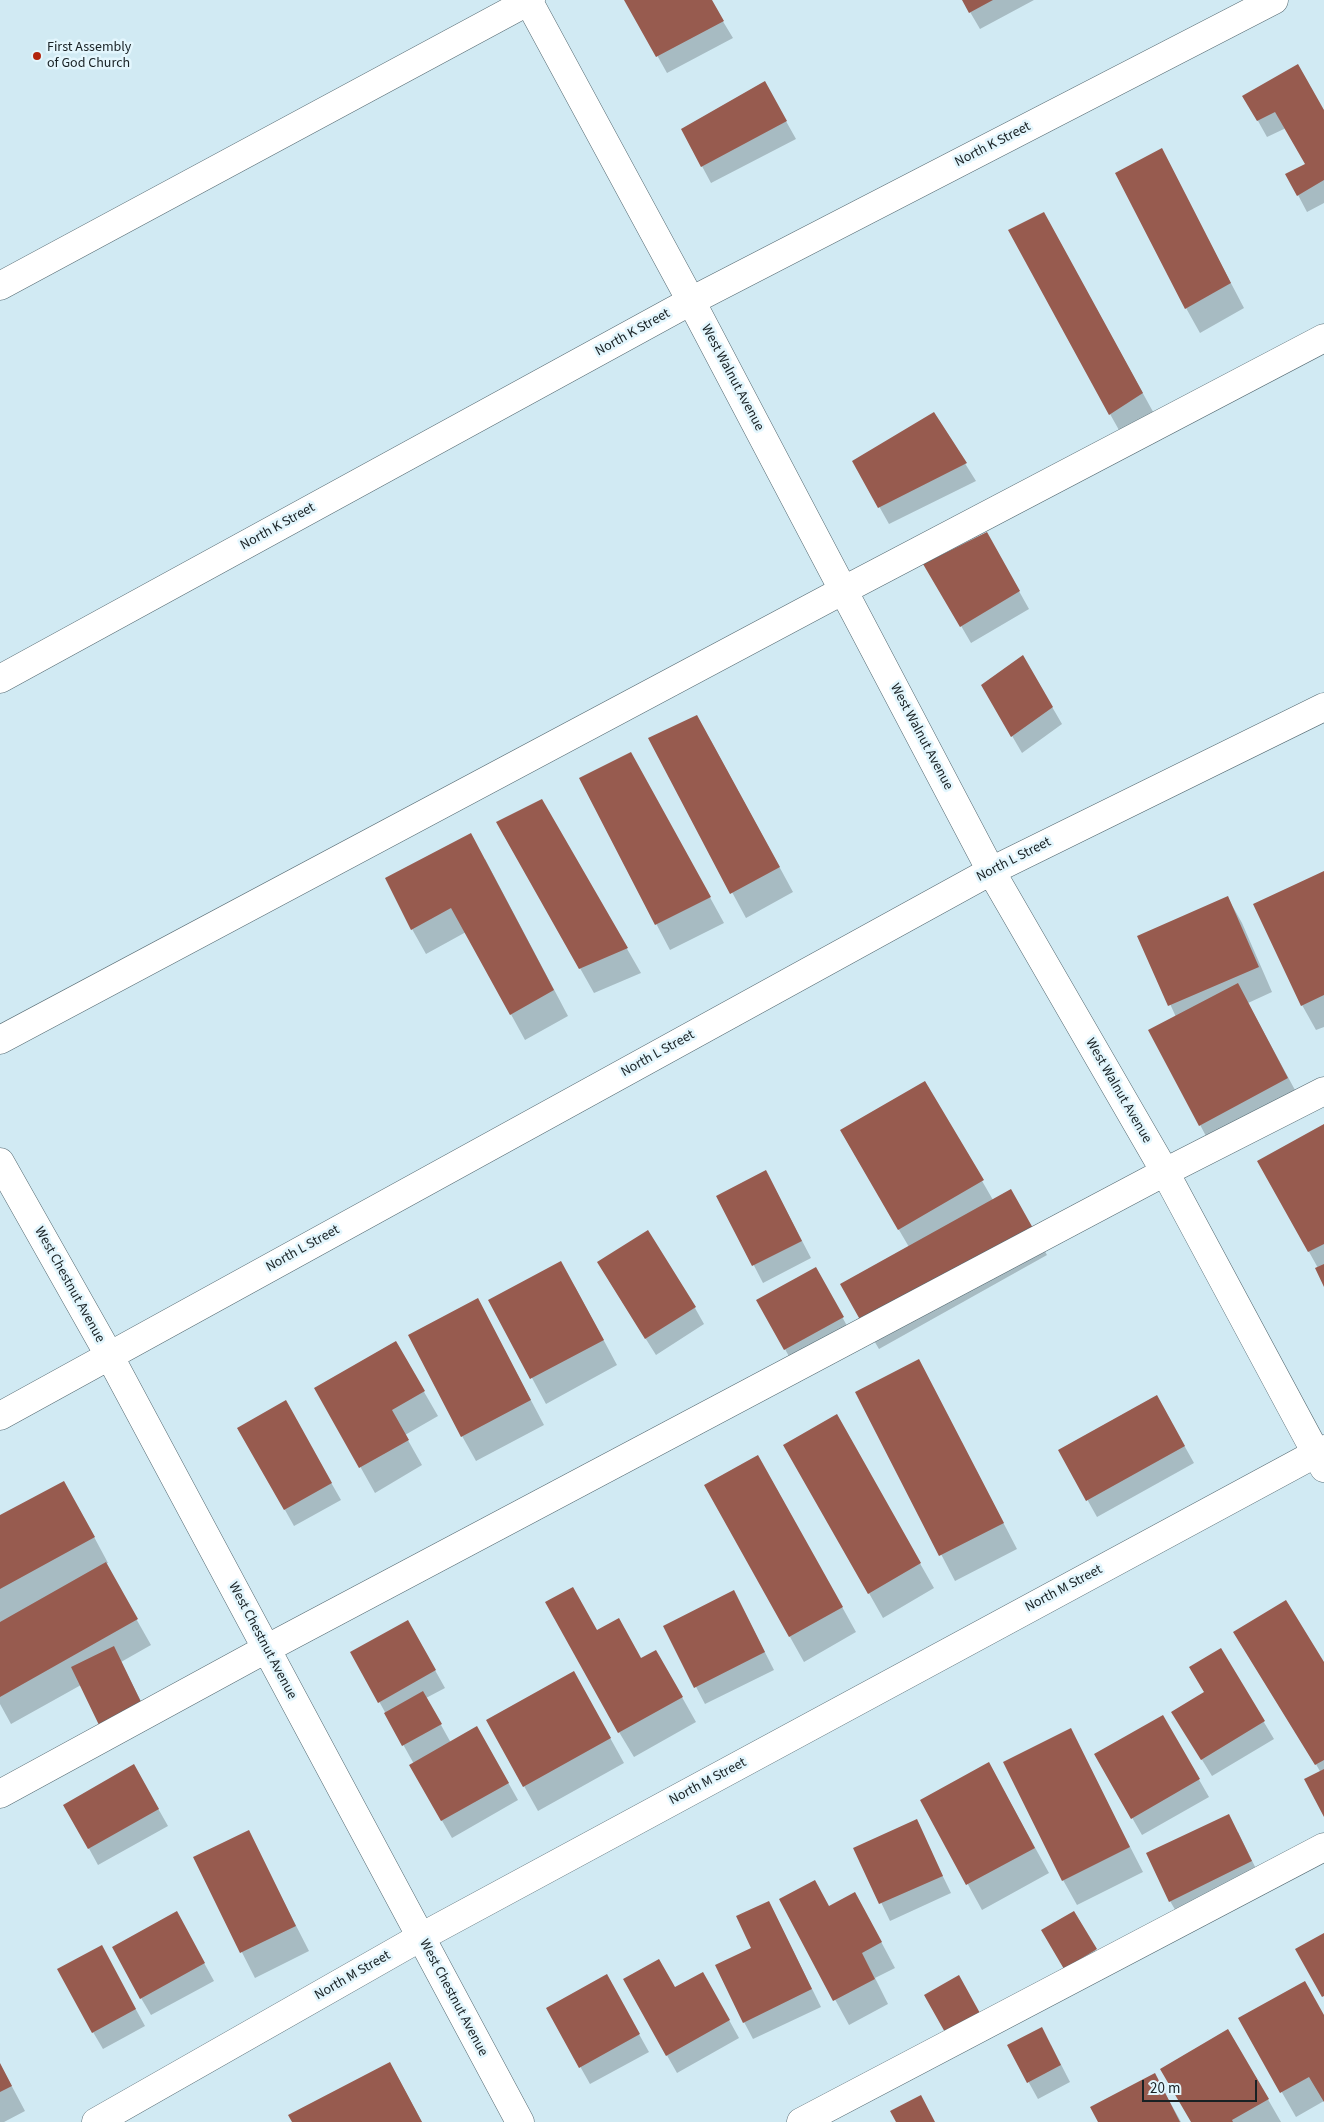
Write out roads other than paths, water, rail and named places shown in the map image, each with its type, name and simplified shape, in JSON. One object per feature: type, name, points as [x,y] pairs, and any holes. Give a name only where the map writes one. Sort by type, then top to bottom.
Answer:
[{"type":"street","name":"West Walnut Avenue","points":[[530,0],[844,590],[991,871],[1165,1172],[1321,1457]]},
{"type":"street","points":[[0,286],[530,0]]},
{"type":"street","name":"North K Street","points":[[0,679],[691,301],[1274,0]]},
{"type":"street","points":[[0,1040],[844,590],[1324,338]]},
{"type":"street","name":"North L Street","points":[[0,1416],[991,871],[1324,707]]},
{"type":"street","points":[[0,1794],[266,1649],[1165,1172],[1324,1091]]},
{"type":"street","name":"West Chestnut Avenue","points":[[0,1162],[109,1355],[520,2122]]},
{"type":"street","name":"North M Street","points":[[96,2122],[421,1937],[1321,1457]]},
{"type":"street","points":[[801,2122],[1324,1847]]},
{"type":"place","name":"First Assembly of God Church","points":[[37,56]]}]
